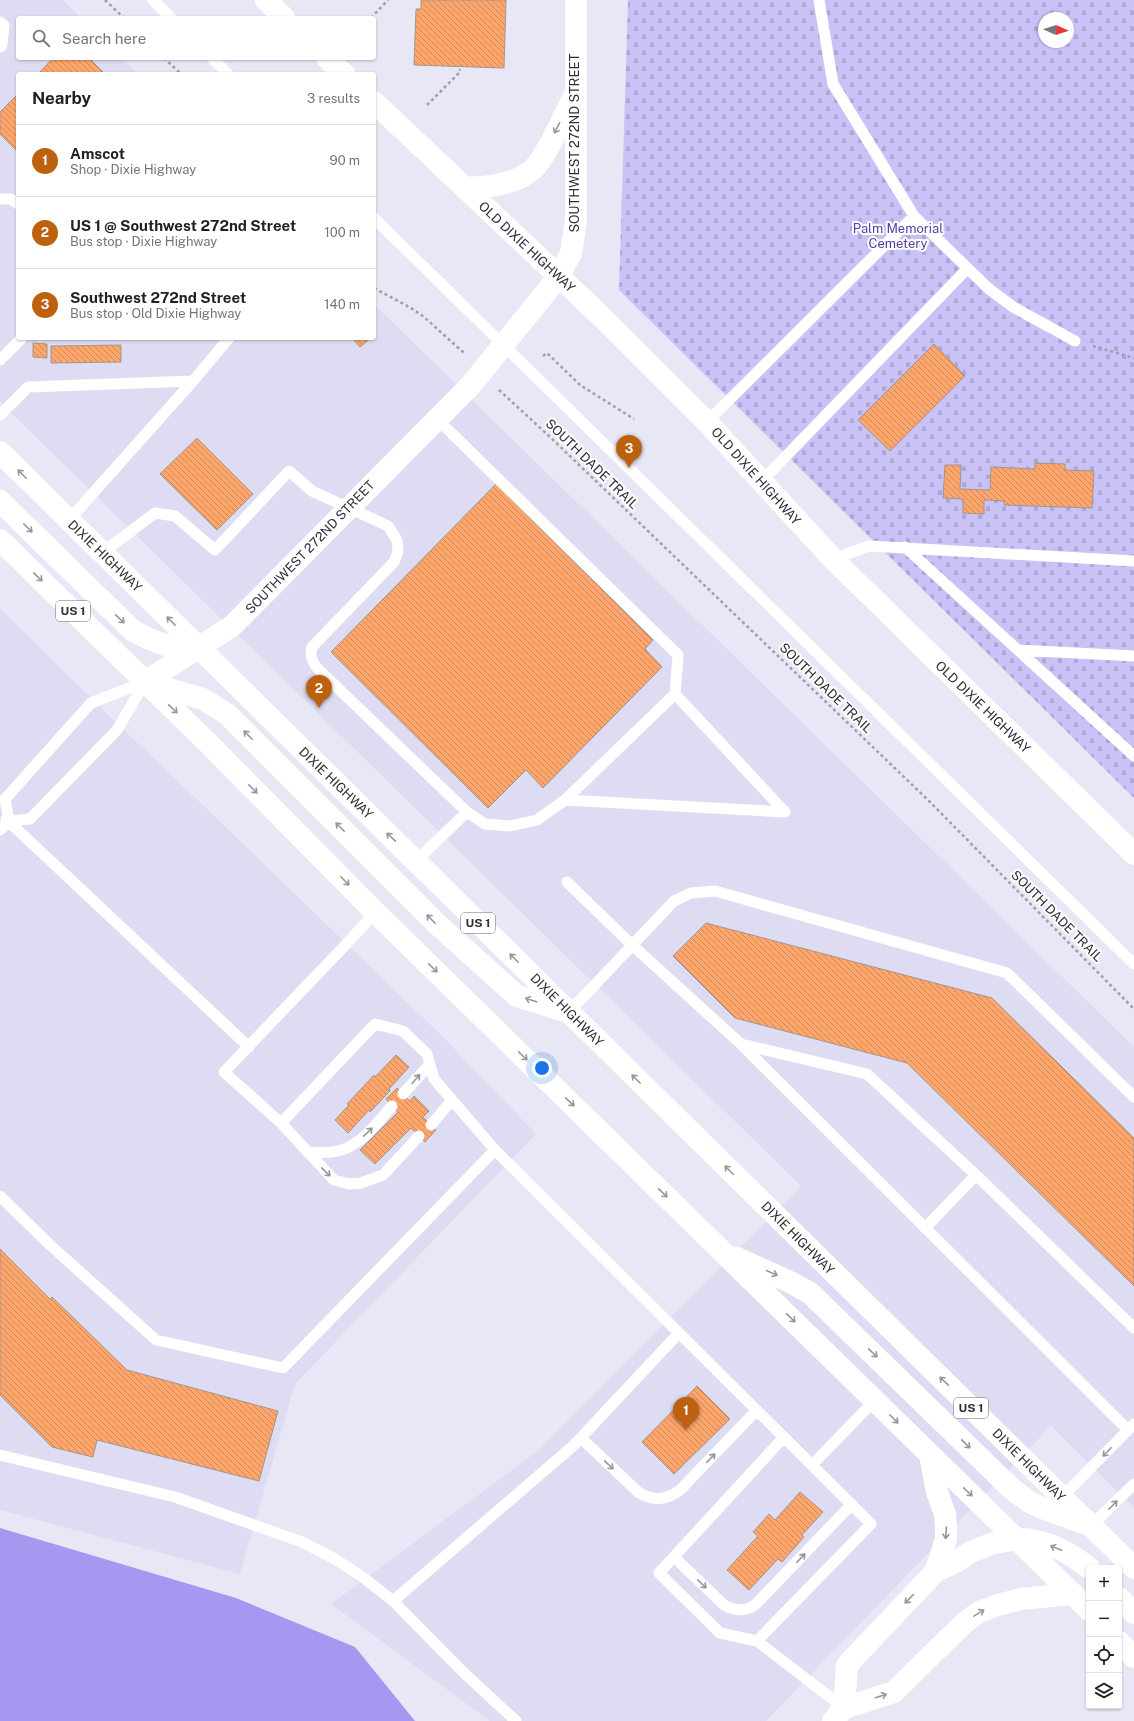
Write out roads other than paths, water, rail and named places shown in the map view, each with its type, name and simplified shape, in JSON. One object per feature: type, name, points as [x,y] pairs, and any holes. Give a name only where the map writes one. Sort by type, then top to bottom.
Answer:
[{"type":"main road","points":[[266,0],[282,16]]},
{"type":"main road","name":"SOUTHWEST 272ND STREET","points":[[145,682],[232,626],[436,418],[471,385],[559,276],[571,253],[576,220],[576,0]]},
{"type":"main road","points":[[329,60],[342,72]]},
{"type":"main road","points":[[466,188],[495,186],[509,182],[533,169],[542,157],[575,94]]},
{"type":"main road","name":"OLD DIXIE HIGHWAY","points":[[376,104],[559,276],[707,422],[833,559],[1134,854]]},
{"type":"main road","name":"DIXIE HIGHWAY","points":[[0,452],[198,649],[416,861],[1134,1568]]},
{"type":"main road","points":[[0,501],[132,630],[150,641],[176,648],[198,649]]},
{"type":"main road","name":"US 1","points":[[0,540],[207,742],[375,912],[724,1251],[1086,1607]]},
{"type":"main road","points":[[145,682],[203,700],[227,714],[437,924],[511,991],[517,996],[568,1012]]},
{"type":"main road","points":[[724,1251],[810,1293],[1013,1490],[1031,1503],[1091,1526]]},
{"type":"main road","points":[[930,1455],[937,1492],[945,1514],[946,1528],[946,1539],[936,1571]]},
{"type":"main road","points":[[839,1715],[847,1665],[936,1571],[954,1563],[971,1552],[991,1544],[1016,1539],[1040,1541],[1064,1551],[1086,1566]]},
{"type":"main road","points":[[839,1715],[894,1692],[964,1624],[979,1612],[993,1606],[1020,1599],[1073,1594]]},
{"type":"main road","points":[[1122,1601],[1134,1613]]},
{"type":"main road","points":[[1122,1645],[1134,1657]]},
{"type":"lane","points":[[153,0],[169,16]]},
{"type":"lane","points":[[819,0],[833,84],[914,216],[967,269],[1013,307],[1075,341]]},
{"type":"lane","points":[[0,22],[4,25],[2,45],[0,47]]},
{"type":"lane","points":[[214,60],[226,72]]},
{"type":"lane","points":[[0,199],[11,199],[16,203]]},
{"type":"lane","points":[[707,422],[914,216]]},
{"type":"lane","points":[[376,220],[1134,964]]},
{"type":"lane","points":[[761,482],[967,269]]},
{"type":"lane","points":[[0,360],[20,340]]},
{"type":"lane","points":[[69,520],[193,382],[227,340]]},
{"type":"lane","points":[[0,415],[28,387],[193,382]]},
{"type":"lane","points":[[102,553],[155,513],[175,516],[215,550],[289,471],[312,491],[347,509],[388,526],[397,540],[398,552],[394,562],[314,644],[310,651],[311,659],[320,671],[467,812],[485,824],[510,826],[536,820],[565,800],[675,694],[678,655],[436,418]]},
{"type":"lane","points":[[833,559],[868,546],[1134,561]]},
{"type":"lane","points":[[905,547],[1134,756]]},
{"type":"lane","points":[[1018,650],[1134,656]]},
{"type":"lane","points":[[9,821],[5,799],[92,703],[145,682]]},
{"type":"lane","points":[[0,830],[9,821],[30,819],[112,736],[145,682]]},
{"type":"lane","points":[[565,800],[784,812],[675,694]]},
{"type":"lane","points":[[0,812],[249,1047]]},
{"type":"lane","points":[[416,861],[467,812]]},
{"type":"lane","points":[[567,882],[632,945],[741,1044],[925,1228],[1131,1427],[1062,1497]]},
{"type":"lane","points":[[568,1012],[674,901],[691,893],[715,891],[1007,973],[1134,1098]]},
{"type":"lane","points":[[375,912],[353,938],[224,1072],[281,1123],[334,1180],[349,1184],[361,1183],[383,1175],[419,1136]]},
{"type":"lane","points":[[281,1123],[376,1024],[403,1031],[427,1054],[434,1079],[495,1150],[872,1524],[757,1641]]},
{"type":"lane","points":[[741,1044],[868,1074],[976,1175],[1134,1328]]},
{"type":"lane","points":[[403,1094],[430,1064]]},
{"type":"lane","points":[[431,1125],[452,1100]]},
{"type":"lane","points":[[307,1152],[333,1152],[351,1147],[367,1134],[392,1106]]},
{"type":"lane","points":[[0,1196],[50,1244],[156,1340],[283,1368],[495,1150]]},
{"type":"lane","points":[[925,1228],[976,1175]]},
{"type":"lane","points":[[393,1601],[581,1438],[679,1333]]},
{"type":"lane","points":[[812,1465],[875,1400]]},
{"type":"lane","points":[[581,1438],[638,1492],[645,1496],[662,1499],[674,1495],[680,1490],[757,1410]]},
{"type":"lane","points":[[784,1437],[659,1573],[720,1633],[757,1641],[839,1715]]},
{"type":"lane","points":[[0,1455],[175,1497],[302,1542],[335,1559],[364,1578],[393,1601],[463,1672],[516,1721]]},
{"type":"lane","points":[[1091,1526],[1134,1484]]},
{"type":"lane","points":[[674,1557],[724,1605],[730,1609],[744,1610],[755,1605],[852,1504]]},
{"type":"place","name":"Southwest 272nd Street","points":[[629,468]]},
{"type":"place","name":"US 1 @ Southwest 272nd Street","points":[[319,708]]},
{"type":"place","name":"Amscot","points":[[686,1430]]},
{"type":"park label","name":"Palm Memorial Cemetery","points":[[898,236]]}]
